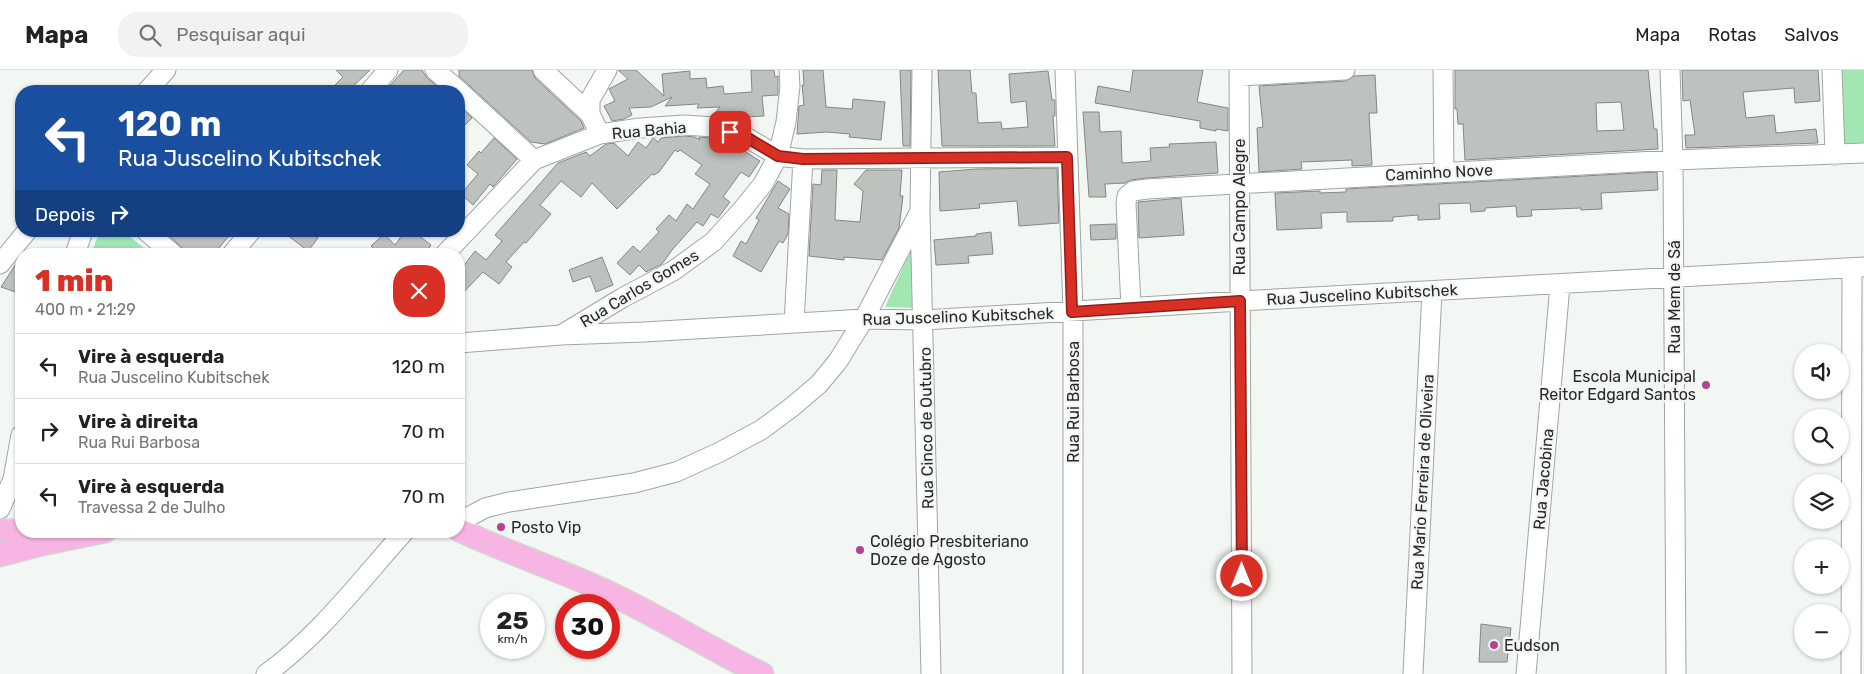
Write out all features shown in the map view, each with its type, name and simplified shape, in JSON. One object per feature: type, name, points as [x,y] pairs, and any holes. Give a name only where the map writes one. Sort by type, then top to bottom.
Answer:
[{"type":"main road","points":[[0,531],[15,531]]},
{"type":"main road","points":[[465,533],[496,548],[597,587],[728,658],[762,674]]},
{"type":"main road","points":[[0,555],[71,538]]},
{"type":"street","points":[[152,85],[166,70]]},
{"type":"street","points":[[375,85],[388,70]]},
{"type":"street","points":[[435,70],[452,85]]},
{"type":"street","points":[[543,70],[590,114],[600,134]]},
{"type":"street","points":[[590,114],[590,100],[607,70]]},
{"type":"street","name":"Rua Carlos Gomes","points":[[465,343],[561,335],[622,298],[673,271],[712,242],[763,184],[778,156],[786,122],[790,86],[789,70]]},
{"type":"street","name":"Rua Cinco de Outubro","points":[[922,70],[920,212],[931,674]]},
{"type":"street","name":"Rua Rui Barbosa","points":[[1065,70],[1072,312],[1073,674]]},
{"type":"street","points":[[1239,73],[1345,70]]},
{"type":"street","points":[[1444,70],[1444,172]]},
{"type":"street","name":"Rua Mem de Sá","points":[[1670,70],[1673,160],[1676,674]]},
{"type":"street","points":[[1832,70],[1836,155]]},
{"type":"street","name":"Rua Campo Alegre","points":[[1239,73],[1242,674]]},
{"type":"street","points":[[465,97],[534,160]]},
{"type":"street","name":"Rua Bahia","points":[[465,233],[534,160],[600,134],[640,128],[684,124],[714,127],[746,137],[778,156],[803,159],[1067,157]]},
{"type":"street","name":"Caminho Nove","points":[[1131,307],[1126,204],[1128,196],[1134,191],[1673,160],[1864,153]]},
{"type":"street","points":[[794,323],[803,159]]},
{"type":"street","name":"Rua Cinco de Outubro","points":[[465,519],[485,508],[509,502],[634,483],[676,472],[718,453],[761,430],[819,384],[838,361],[864,319],[920,212]]},
{"type":"street","points":[[0,264],[22,237]]},
{"type":"street","points":[[153,237],[166,248]]},
{"type":"street","points":[[237,248],[246,237]]},
{"type":"street","name":"Rua Bahia","points":[[451,248],[461,237]]},
{"type":"street","points":[[1851,674],[1858,268]]},
{"type":"street","name":"Rua Juscelino Kubitschek","points":[[561,335],[864,319],[924,320],[1240,301],[1560,285],[1674,276],[1858,268]]},
{"type":"street","name":"Rua Jacobina","points":[[1526,674],[1560,285]]},
{"type":"street","name":"Rua Mario Ferreira de Oliveira","points":[[1413,674],[1432,291]]},
{"type":"street","points":[[0,480],[15,460]]},
{"type":"street","points":[[0,509],[13,479],[15,466]]},
{"type":"street","points":[[266,674],[289,657],[334,613],[398,538]]},
{"type":"green space","points":[[1842,70],[1864,70],[1864,149],[1845,150]]},
{"type":"green space","points":[[98,237],[130,237],[144,248],[93,248]]},
{"type":"green space","points":[[912,247],[913,308],[885,307]]},
{"type":"building","points":[[336,70],[370,70],[354,85],[335,85],[343,77]]},
{"type":"building","points":[[404,70],[422,70],[427,78],[436,85],[390,85]]},
{"type":"building","points":[[459,70],[532,70],[535,78],[581,121],[584,128],[545,144],[531,142],[459,76]]},
{"type":"building","points":[[618,70],[636,70],[664,96],[662,74],[690,71],[690,79],[706,78],[707,88],[723,86],[724,94],[752,92],[751,70],[774,70],[775,77],[778,76],[778,95],[762,96],[764,116],[729,118],[729,112],[715,113],[720,107],[697,108],[699,104],[665,106],[672,97],[651,107],[629,108],[632,115],[624,119],[612,121],[604,106],[615,101],[609,89],[628,79]]},
{"type":"building","points":[[803,70],[823,70],[826,107],[852,109],[853,99],[885,102],[881,140],[849,137],[850,134],[827,132],[797,134],[799,106],[804,105]]},
{"type":"building","points":[[900,70],[911,70],[910,146],[903,146]]},
{"type":"building","points":[[938,70],[970,70],[972,93],[976,93],[978,123],[1001,122],[1002,129],[1028,127],[1026,101],[1011,103],[1009,74],[1048,71],[1052,100],[1055,100],[1055,116],[1053,116],[1055,146],[942,146]]},
{"type":"building","points":[[1133,70],[1203,70],[1197,102],[1228,108],[1228,131],[1200,128],[1200,121],[1095,103],[1098,86],[1130,92]]},
{"type":"building","points":[[1455,70],[1648,70],[1654,129],[1657,129],[1658,149],[1465,160],[1463,124],[1458,124],[1457,109],[1455,109]],"holes":[[[1621,102],[1624,130],[1597,131],[1596,103]]]},
{"type":"building","points":[[1682,70],[1818,70],[1820,101],[1795,103],[1794,88],[1743,92],[1746,118],[1774,115],[1776,133],[1816,129],[1818,143],[1686,148],[1685,135],[1695,135],[1690,100],[1683,101]]},
{"type":"building","points":[[1375,75],[1377,113],[1369,113],[1372,165],[1352,166],[1352,160],[1301,162],[1302,169],[1259,172],[1257,128],[1263,127],[1259,86],[1346,81],[1354,76]]},
{"type":"building","points":[[465,112],[472,118],[465,125]]},
{"type":"building","points":[[1083,112],[1099,112],[1100,132],[1121,131],[1122,163],[1151,161],[1150,148],[1170,147],[1169,144],[1216,142],[1218,173],[1146,178],[1131,180],[1125,183],[1105,184],[1106,197],[1089,197]]},
{"type":"building","points":[[684,136],[695,137],[700,140],[699,137],[709,138],[719,145],[721,141],[736,150],[738,147],[760,161],[749,177],[741,172],[723,197],[730,202],[718,218],[711,214],[703,226],[697,222],[662,264],[646,272],[639,265],[630,275],[617,263],[633,246],[640,252],[659,232],[656,229],[669,215],[676,221],[687,204],[693,209],[710,184],[695,174],[702,165],[680,150],[678,152],[675,150],[659,172],[654,175],[652,174],[617,209],[592,183],[581,197],[561,181],[540,205],[551,214],[526,243],[524,242],[506,262],[512,267],[499,284],[483,272],[465,291],[465,264],[475,251],[486,260],[502,241],[495,235],[558,163],[586,152],[590,156],[606,144],[614,143],[628,156],[638,142],[646,148],[653,138],[658,142],[661,138]]},
{"type":"building","points":[[494,138],[517,159],[493,187],[490,184],[473,205],[465,198],[465,189],[478,174],[467,165],[479,151],[481,153]]},
{"type":"building","points":[[1057,168],[1059,223],[1019,226],[1017,201],[979,204],[980,208],[940,211],[939,172],[976,169]]},
{"type":"building","points":[[822,170],[837,170],[835,220],[860,222],[863,191],[854,184],[866,170],[902,170],[900,196],[903,196],[899,228],[882,260],[844,257],[844,260],[809,256],[813,184],[821,185]]},
{"type":"building","points":[[1657,172],[1658,190],[1601,193],[1602,209],[1531,210],[1532,216],[1517,217],[1516,206],[1485,208],[1485,211],[1471,212],[1470,203],[1439,204],[1440,219],[1418,220],[1418,215],[1393,217],[1393,221],[1347,222],[1347,212],[1321,213],[1322,228],[1277,230],[1275,193],[1346,192],[1346,189]]},
{"type":"building","points":[[778,181],[790,189],[778,208],[789,214],[788,234],[783,243],[779,241],[761,272],[733,256],[741,241],[746,244],[759,220],[756,218]]},
{"type":"building","points":[[1181,198],[1184,235],[1139,238],[1138,202]]},
{"type":"building","points":[[1116,224],[1116,239],[1091,240],[1090,225]]},
{"type":"building","points":[[991,232],[993,254],[968,256],[969,263],[936,265],[934,240],[976,236],[976,234]]},
{"type":"building","points":[[171,237],[228,237],[219,248],[182,248]]},
{"type":"building","points":[[290,237],[318,238],[310,248],[304,248]]},
{"type":"building","points":[[381,237],[387,237],[395,245],[401,237],[421,237],[431,245],[429,248],[373,248],[371,246]]},
{"type":"building","points":[[602,257],[613,285],[596,292],[590,276],[573,282],[569,270]]},
{"type":"building","points":[[15,265],[15,292],[1,287]]},
{"type":"building","name":"Eudson","points":[[1481,624],[1511,628],[1507,662],[1479,662]]},
{"type":"place","name":"Escola Municipal Reitor Edgard Santos","points":[[1706,385]]},
{"type":"place","name":"Posto Vip","points":[[501,527]]},
{"type":"place","name":"Colégio Presbiteriano Doze de Agosto","points":[[860,550]]},
{"type":"place","name":"Eudson","points":[[1494,645]]},
{"type":"route","points":[[730,132],[746,137],[778,156],[803,159],[1067,157],[1072,312],[1240,301],[1242,576]]}]
